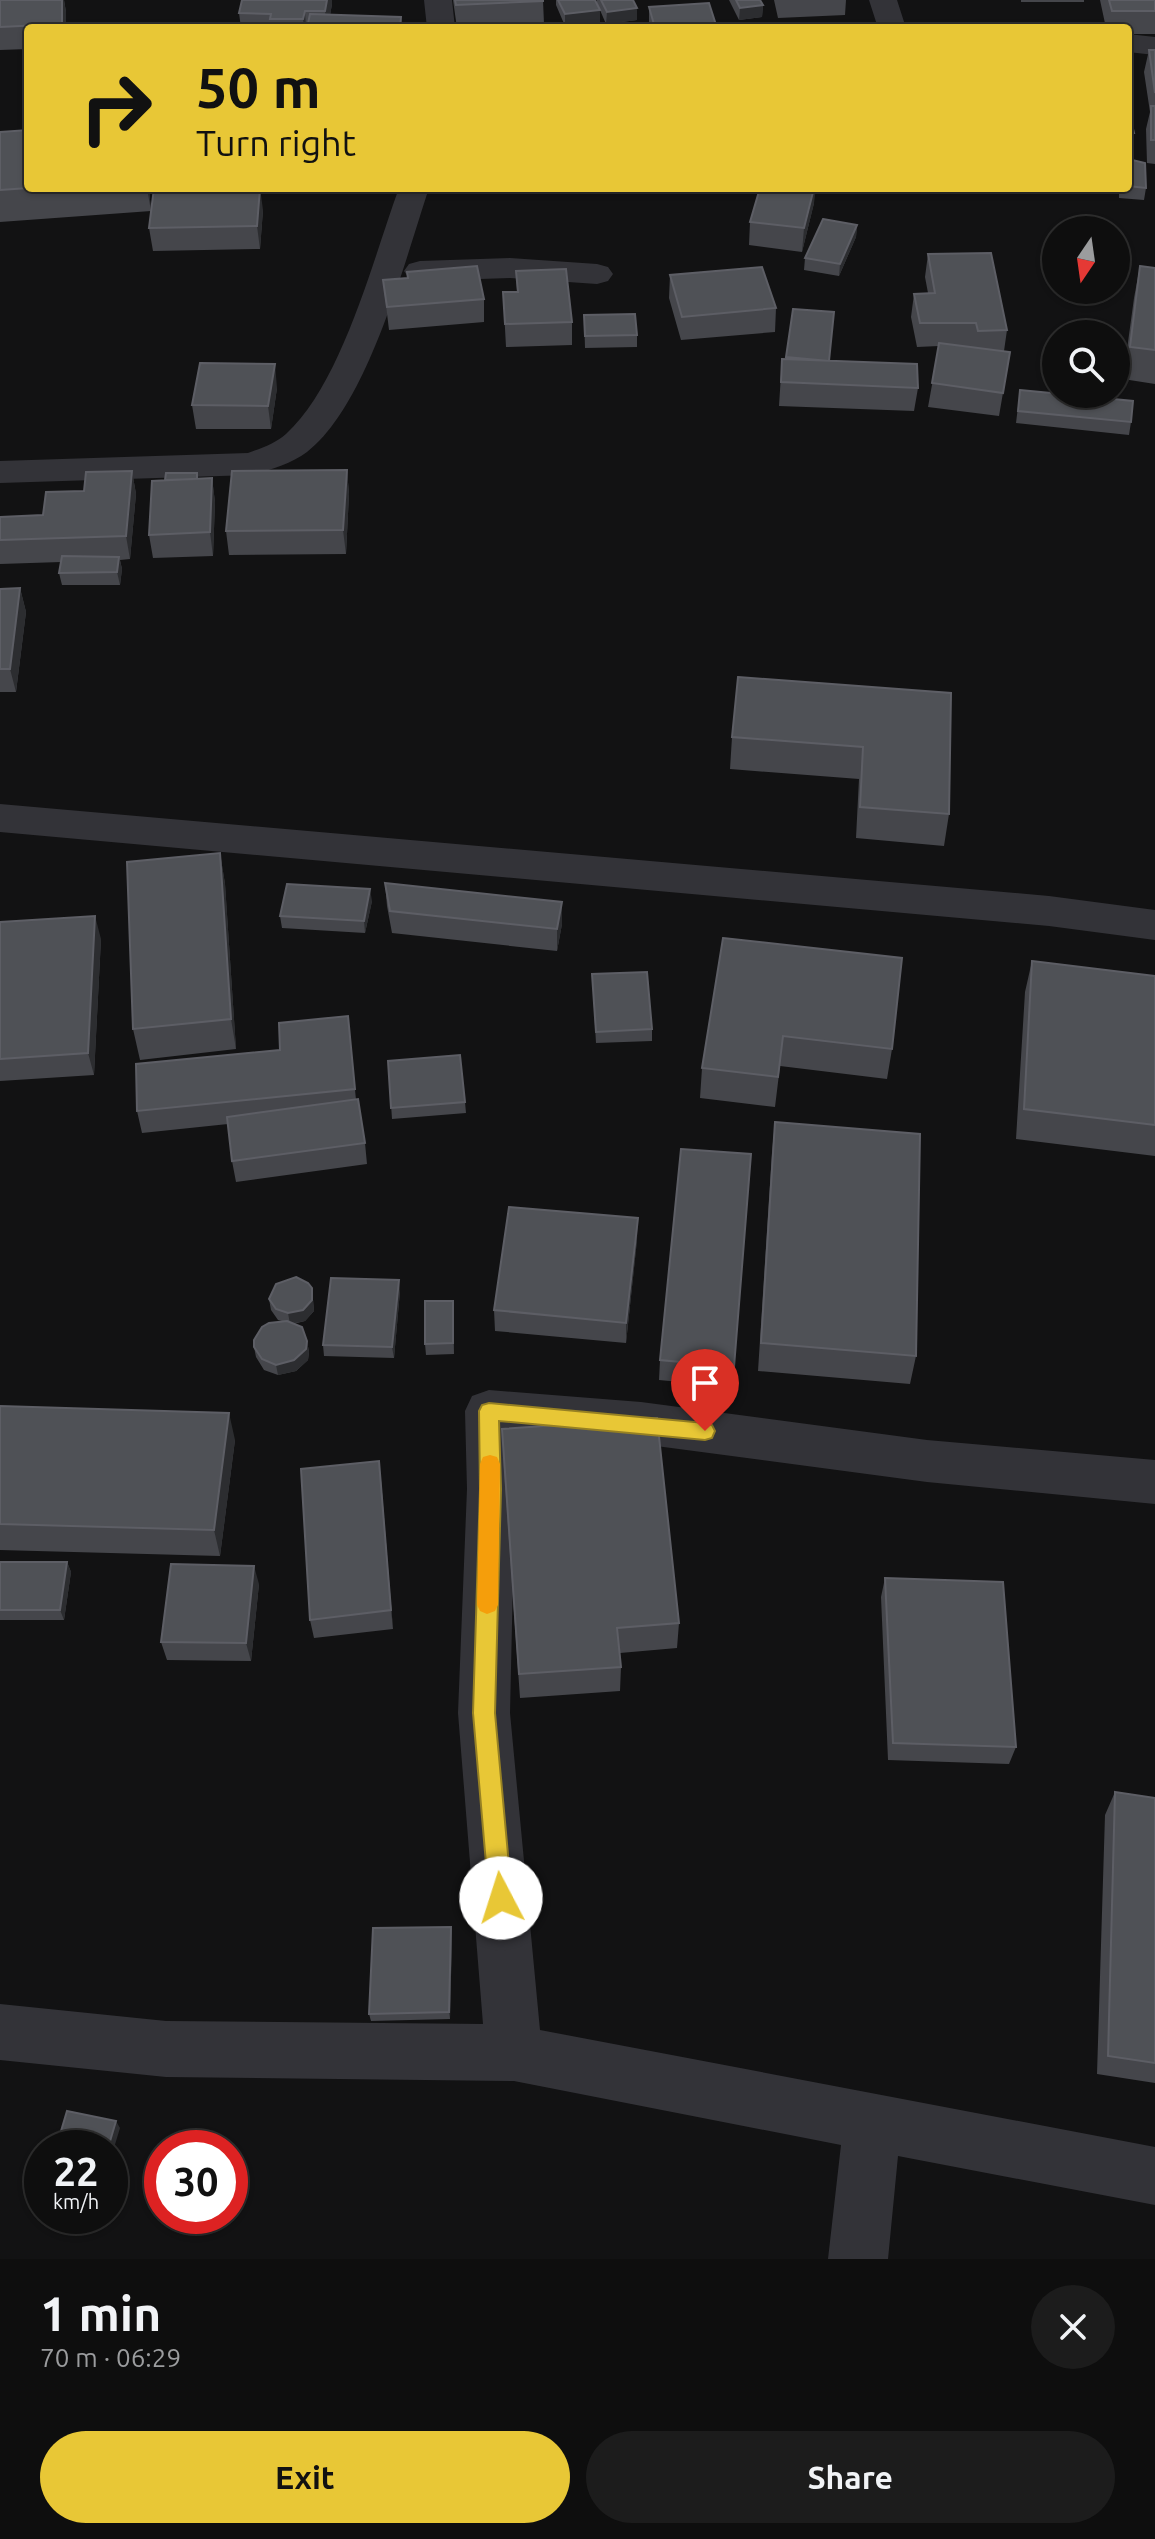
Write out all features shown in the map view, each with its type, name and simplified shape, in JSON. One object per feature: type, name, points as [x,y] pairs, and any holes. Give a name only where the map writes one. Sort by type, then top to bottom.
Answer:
[{"type":"street","points":[[438,0],[441,24]]},
{"type":"street","points":[[883,0],[891,24]]},
{"type":"street","points":[[1132,43],[1155,46]]},
{"type":"street","points":[[0,472],[251,464],[279,455],[302,439],[330,400],[348,367],[413,192]]},
{"type":"street","points":[[383,273],[510,268],[597,274]]},
{"type":"street","points":[[0,818],[1049,911],[1155,925]]},
{"type":"street","points":[[514,2053],[484,1713],[491,1489],[489,1411],[641,1423],[927,1461],[1155,1482]]},
{"type":"street","points":[[0,2032],[166,2049],[514,2053],[1155,2176]]},
{"type":"street","points":[[858,2259],[873,2121]]},
{"type":"building","points":[[0,0],[62,0],[62,24],[0,27]]},
{"type":"building","points":[[242,0],[327,0],[325,11],[305,11],[303,19],[270,19],[271,14],[239,13]]},
{"type":"building","points":[[455,0],[543,0],[543,1],[456,5]]},
{"type":"building","points":[[558,0],[595,0],[600,10],[565,14]]},
{"type":"building","points":[[601,0],[633,0],[637,8],[607,12]]},
{"type":"building","points":[[736,0],[760,0],[763,5],[740,8]]},
{"type":"building","points":[[1109,0],[1155,0],[1155,11],[1112,11]]},
{"type":"building","points":[[709,3],[716,24],[654,24],[649,7]]},
{"type":"building","points":[[310,14],[401,17],[400,24],[308,24]]},
{"type":"building","points":[[1149,50],[1155,50],[1155,93]]},
{"type":"building","points":[[1151,106],[1155,106],[1155,140],[1151,140]]},
{"type":"building","points":[[24,130],[24,188],[0,190],[0,132]]},
{"type":"building","points":[[1132,160],[1145,163],[1146,188],[1132,186]]},
{"type":"building","points":[[154,192],[260,192],[257,226],[149,228]]},
{"type":"building","points":[[759,192],[813,192],[804,228],[750,222]]},
{"type":"building","points":[[823,219],[857,225],[840,264],[805,258]]},
{"type":"building","points":[[991,253],[1007,330],[978,331],[976,323],[920,323],[914,294],[935,293],[928,254]]},
{"type":"building","points":[[477,266],[484,299],[387,307],[383,280],[408,278],[407,272]]},
{"type":"building","points":[[1140,266],[1155,268],[1155,350],[1130,347]]},
{"type":"building","points":[[762,267],[776,308],[682,317],[670,275]]},
{"type":"building","points":[[566,269],[572,322],[505,324],[503,292],[518,292],[516,271]]},
{"type":"building","points":[[793,309],[834,312],[829,361],[786,357]]},
{"type":"building","points":[[635,314],[637,335],[585,336],[584,315]]},
{"type":"building","points":[[939,343],[1010,352],[1003,393],[932,383]]},
{"type":"building","points":[[782,359],[917,364],[918,388],[781,382]]},
{"type":"building","points":[[200,363],[275,364],[268,406],[192,405]]},
{"type":"building","points":[[1020,390],[1042,392],[1042,408],[1130,408],[1130,401],[1133,401],[1131,422],[1018,411]]},
{"type":"building","points":[[347,470],[343,530],[226,531],[232,471]]},
{"type":"building","points":[[132,471],[126,536],[0,540],[0,517],[43,515],[46,492],[84,491],[86,472]]},
{"type":"building","points":[[166,473],[197,473],[197,479],[165,480]]},
{"type":"building","points":[[212,478],[210,532],[149,535],[152,481]]},
{"type":"building","points":[[62,556],[119,557],[117,572],[59,573]]},
{"type":"building","points":[[20,588],[10,669],[0,669],[0,589]]},
{"type":"building","points":[[738,677],[951,693],[949,814],[860,807],[863,747],[732,737]]},
{"type":"building","points":[[220,853],[231,1019],[133,1029],[127,862]]},
{"type":"building","points":[[385,883],[562,902],[557,929],[390,911]]},
{"type":"building","points":[[287,884],[370,889],[364,921],[280,916]]},
{"type":"building","points":[[95,916],[88,1053],[0,1059],[0,922]]},
{"type":"building","points":[[723,938],[902,958],[892,1049],[783,1036],[778,1077],[702,1068]]},
{"type":"building","points":[[1032,961],[1155,976],[1155,1125],[1024,1109]]},
{"type":"building","points":[[647,972],[652,1029],[596,1032],[592,974]]},
{"type":"building","points":[[348,1016],[355,1089],[137,1111],[136,1064],[280,1050],[279,1023]]},
{"type":"building","points":[[460,1055],[465,1102],[391,1108],[388,1061]]},
{"type":"building","points":[[358,1099],[365,1143],[232,1161],[227,1117]]},
{"type":"building","points":[[775,1122],[920,1134],[916,1356],[761,1343]]},
{"type":"building","points":[[681,1149],[751,1154],[734,1367],[660,1360]]},
{"type":"building","points":[[509,1207],[638,1218],[626,1323],[494,1310]]},
{"type":"building","points":[[296,1277],[312,1288],[312,1300],[303,1310],[288,1313],[276,1309],[269,1299],[276,1284]]},
{"type":"building","points":[[331,1278],[399,1280],[392,1347],[323,1345]]},
{"type":"building","points":[[425,1301],[453,1301],[453,1343],[425,1344]]},
{"type":"building","points":[[287,1321],[302,1327],[307,1341],[306,1349],[294,1360],[276,1365],[262,1359],[254,1347],[254,1340],[262,1327]]},
{"type":"building","points":[[0,1406],[229,1413],[214,1530],[0,1524]]},
{"type":"building","points":[[657,1418],[679,1623],[617,1628],[621,1667],[519,1674],[502,1429]]},
{"type":"building","points":[[379,1461],[391,1610],[310,1620],[301,1469]]},
{"type":"building","points":[[0,1562],[67,1562],[60,1610],[0,1610]]},
{"type":"building","points":[[171,1564],[254,1566],[246,1643],[161,1642]]},
{"type":"building","points":[[885,1578],[1003,1582],[1016,1747],[893,1743]]},
{"type":"building","points":[[1115,1792],[1155,1798],[1155,2063],[1108,2056]]},
{"type":"building","points":[[451,1927],[449,2012],[369,2014],[373,1928]]},
{"type":"building","points":[[67,2111],[116,2121],[113,2130],[61,2130]]},
{"type":"slow traffic","points":[[487,1605],[490,1464]]},
{"type":"route","points":[[501,1898],[484,1713],[491,1489],[489,1411],[705,1431]]}]
